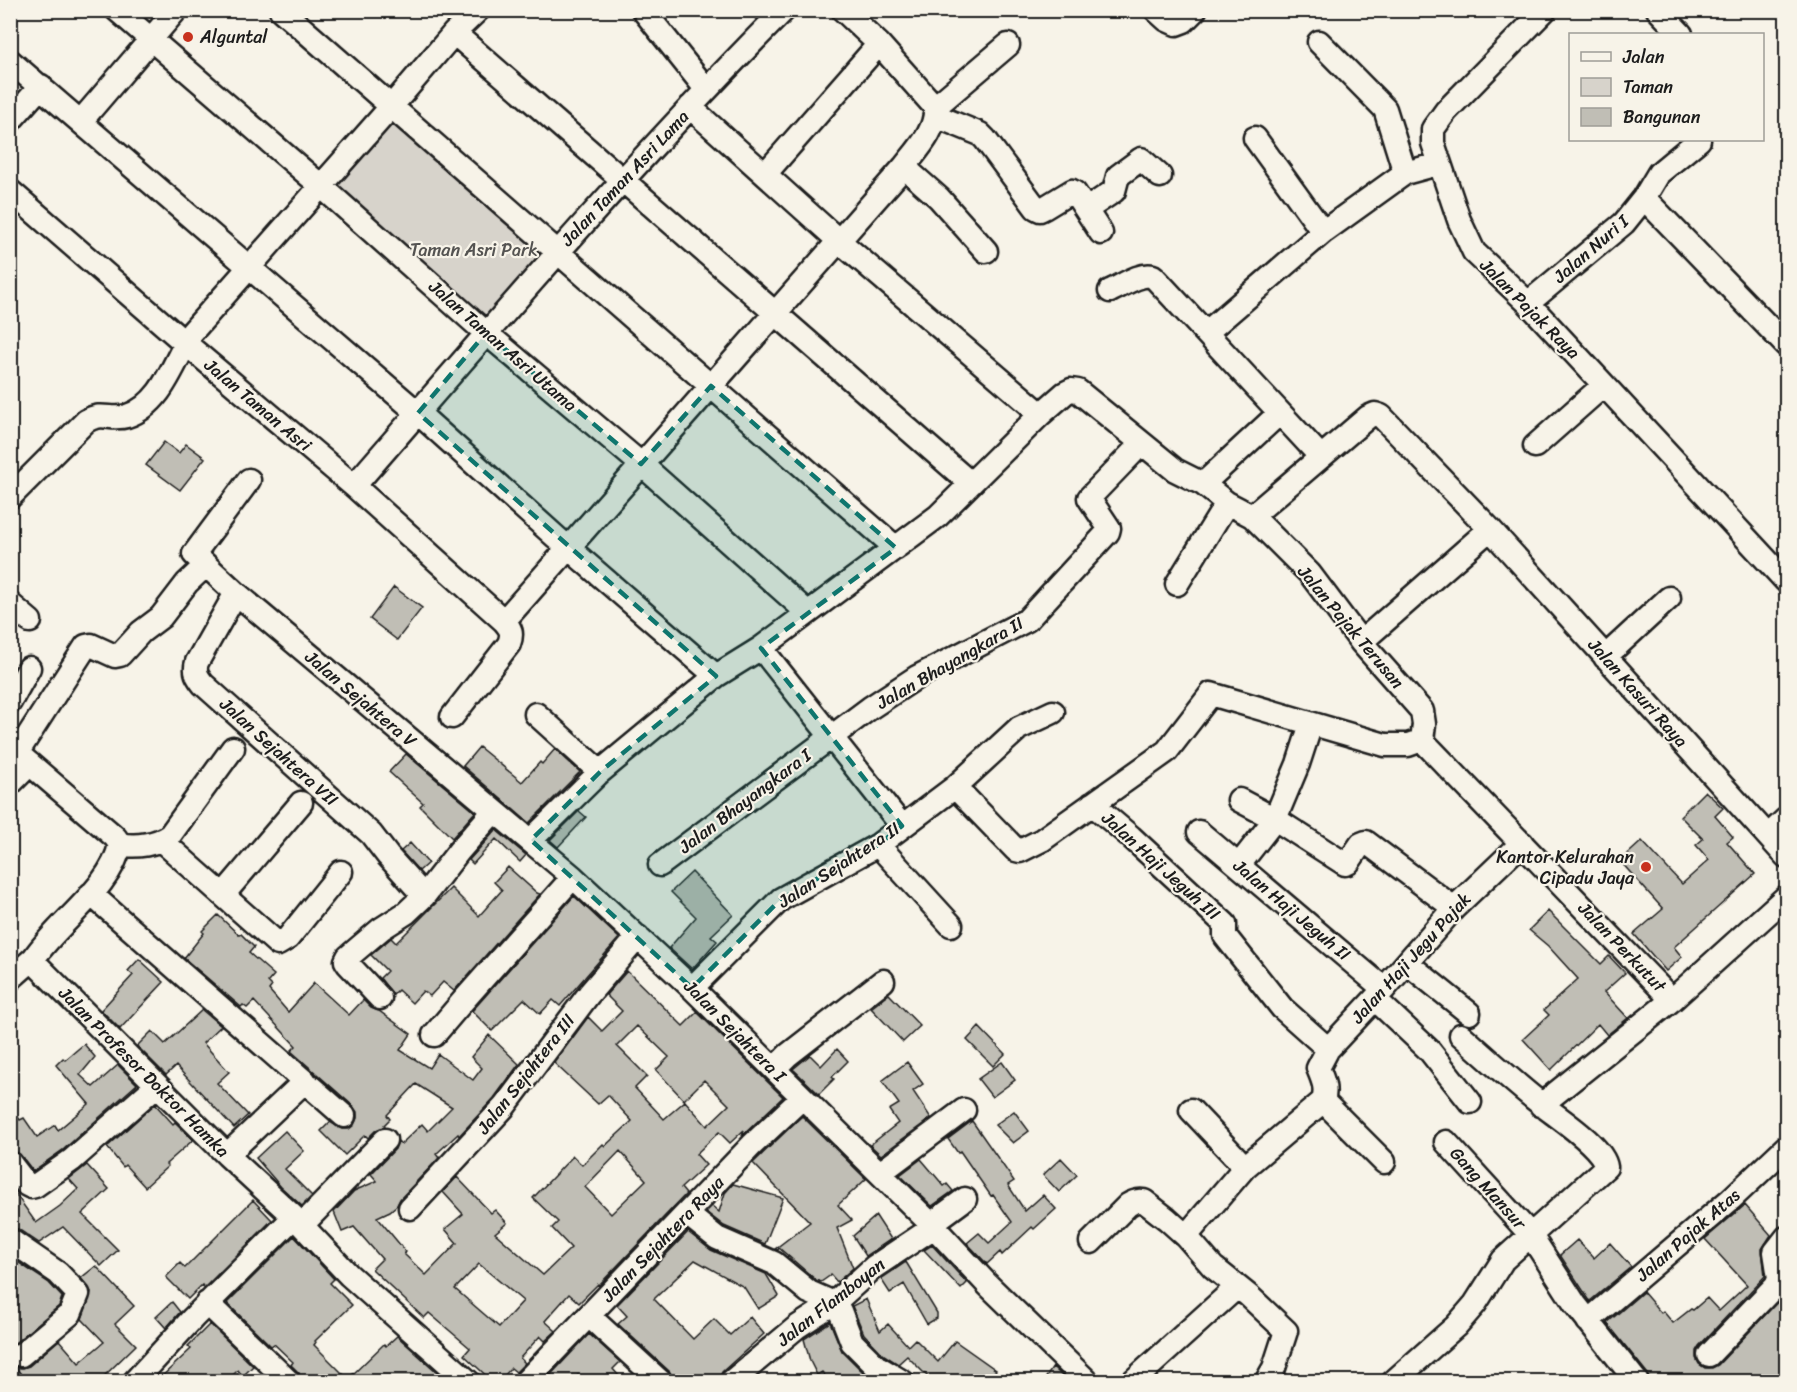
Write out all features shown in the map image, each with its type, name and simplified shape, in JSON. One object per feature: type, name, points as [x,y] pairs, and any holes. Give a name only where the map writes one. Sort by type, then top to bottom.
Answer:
[{"type":"street","name":"Jalan Taman Asri Utama","points":[[117,10],[321,186],[486,333],[641,464],[807,612]]},
{"type":"street","points":[[81,121],[176,10]]},
{"type":"street","points":[[281,10],[390,108],[896,548]]},
{"type":"street","points":[[10,497],[86,421],[97,415],[118,418],[127,416],[140,410],[152,400],[171,372],[192,332],[454,33],[478,10]]},
{"type":"street","points":[[643,10],[706,88]]},
{"type":"street","name":"Jalan Taman Asri Lama","points":[[354,486],[557,251],[706,88],[784,10]]},
{"type":"street","points":[[843,10],[879,44],[935,111],[980,134],[985,139],[1036,208],[1040,210],[1072,191],[1087,209],[1101,233]]},
{"type":"street","points":[[1156,10],[1167,20],[1176,24],[1184,21],[1195,10]]},
{"type":"street","name":"Jalan Pajak Raya","points":[[1545,10],[1446,111],[1433,129],[1432,143],[1459,220],[1474,252],[1528,303],[1786,581]]},
{"type":"street","points":[[1658,10],[1680,33]]},
{"type":"street","points":[[454,33],[970,483]]},
{"type":"street","points":[[1318,42],[1385,109],[1401,176]]},
{"type":"street","points":[[765,174],[879,44]]},
{"type":"street","points":[[452,717],[509,644],[512,636],[511,630],[504,621],[904,167],[933,127],[935,111],[1008,45]]},
{"type":"street","points":[[10,61],[418,413],[716,676]]},
{"type":"street","points":[[10,121],[40,86]]},
{"type":"street","points":[[690,107],[838,240],[1041,414]]},
{"type":"street","points":[[1255,138],[1323,232]]},
{"type":"street","name":"Jalan Nuri I","points":[[1528,303],[1624,223],[1644,198],[1659,173],[1698,141]]},
{"type":"street","points":[[1087,209],[1114,191],[1118,176],[1141,159],[1160,176]]},
{"type":"street","points":[[1207,332],[1323,232],[1401,176],[1438,164]]},
{"type":"street","points":[[904,167],[939,198],[986,251]]},
{"type":"street","name":"Jalan Taman Asri","points":[[10,191],[354,486],[504,621]]},
{"type":"street","points":[[1644,198],[1786,345]]},
{"type":"street","points":[[1110,291],[1141,276],[1147,274],[1153,276],[1321,457],[1252,516]]},
{"type":"street","points":[[1535,446],[1604,385]]},
{"type":"street","name":"Jalan Pajak Terusan","points":[[531,840],[600,772],[716,676],[761,648],[938,516],[1041,414],[1071,390],[1078,391],[1175,470],[1203,484],[1227,503],[1252,516],[1310,574],[1361,642],[1422,711],[1424,724],[1422,740]]},
{"type":"street","name":"Jalan Kasuri Raya","points":[[1321,457],[1368,417],[1375,414],[1381,416],[1490,529],[1786,856]]},
{"type":"street","points":[[1203,484],[1271,422]]},
{"type":"street","name":"Jalan Bhayangkara II","points":[[830,736],[1006,620],[1027,620],[1108,532],[1109,528],[1089,498],[1141,444]]},
{"type":"street","points":[[10,784],[19,755],[86,646],[91,645],[115,656],[120,655],[141,632],[163,615],[187,583],[249,480]]},
{"type":"street","points":[[1177,584],[1227,503]]},
{"type":"street","points":[[1361,642],[1490,529]]},
{"type":"street","name":"Jalan Sejahtera V","points":[[200,559],[236,593],[531,840]]},
{"type":"street","name":"Jalan Sejahtera VII","points":[[236,593],[197,662],[196,675],[203,684],[371,834],[424,896]]},
{"type":"street","points":[[1605,657],[1669,598]]},
{"type":"street","points":[[10,604],[30,621]]},
{"type":"street","points":[[761,648],[902,826]]},
{"type":"street","points":[[10,702],[29,668]]},
{"type":"street","points":[[955,787],[1016,850],[1020,851],[1042,840],[1167,751],[1211,694],[1385,745],[1408,745],[1422,740],[1522,843]]},
{"type":"street","name":"Jalan Sejahtera II","points":[[692,988],[781,899],[878,845],[955,787],[1018,728],[1053,712]]},
{"type":"street","points":[[536,714],[600,772]]},
{"type":"street","points":[[1239,865],[1275,819],[1298,764],[1311,724]]},
{"type":"street","name":"Jalan Bhayangkara I","points":[[660,865],[830,736]]},
{"type":"street","points":[[19,755],[115,837],[120,844],[130,846],[162,841],[170,834],[233,748]]},
{"type":"street","points":[[1239,800],[1275,819],[1345,864],[1361,844],[1366,842],[1454,908]]},
{"type":"street","points":[[223,895],[301,803]]},
{"type":"street","name":"Jalan Haji Jeguh III","points":[[1092,804],[1225,924],[1225,936],[1282,1008],[1328,1049]]},
{"type":"street","points":[[380,998],[346,961],[381,929],[406,913],[424,896],[494,811]]},
{"type":"street","points":[[1768,836],[1786,819]]},
{"type":"street","name":"Jalan Haji Jeguh II","points":[[1199,832],[1239,865],[1379,994]]},
{"type":"street","name":"Jalan Sejahtera I","points":[[531,840],[692,988],[933,1225],[988,1285],[1088,1382]]},
{"type":"street","points":[[162,841],[278,944],[288,938],[341,872]]},
{"type":"street","name":"Jalan Haji Jegu Pajak","points":[[1328,1049],[1454,908],[1522,843]]},
{"type":"street","name":"Jalan Perkutut","points":[[1522,843],[1672,1000]]},
{"type":"street","points":[[10,979],[34,958],[91,894],[117,858],[120,844]]},
{"type":"street","points":[[878,845],[951,925]]},
{"type":"street","points":[[434,1035],[573,877]]},
{"type":"street","points":[[91,894],[344,1116]]},
{"type":"street","points":[[1541,1104],[1672,1000],[1786,897]]},
{"type":"street","name":"Jalan Sejahtera III","points":[[410,1208],[504,1107],[589,994],[638,937]]},
{"type":"street","name":"Jalan Profesor Doktor Hamka","points":[[34,958],[38,966],[227,1155],[298,1221],[349,1275],[469,1382]]},
{"type":"street","points":[[1407,963],[1469,1013]]},
{"type":"street","points":[[774,1069],[811,1037],[884,981]]},
{"type":"street","points":[[1379,994],[1429,1050],[1470,1102]]},
{"type":"street","points":[[1393,1382],[1456,1326],[1475,1304],[1503,1260],[1606,1167],[1599,1153],[1573,1128],[1541,1104],[1461,1035]]},
{"type":"street","points":[[1186,1236],[1245,1167],[1323,1101],[1326,1093],[1325,1083],[1318,1068],[1328,1049]]},
{"type":"street","points":[[227,1155],[305,1080]]},
{"type":"street","points":[[10,1163],[27,1185],[35,1186],[72,1160],[157,1085]]},
{"type":"street","name":"Jalan Sejahtera Raya","points":[[525,1382],[752,1144],[802,1098]]},
{"type":"street","points":[[1323,1101],[1384,1162]]},
{"type":"street","points":[[880,1173],[964,1110]]},
{"type":"street","points":[[1191,1110],[1245,1167]]},
{"type":"street","points":[[134,1382],[207,1304],[385,1140]]},
{"type":"street","name":"Gang Mansur","points":[[1446,1142],[1530,1234],[1588,1321],[1637,1382]]},
{"type":"street","name":"Jalan Pajak Atas","points":[[1588,1321],[1731,1199],[1786,1147]]},
{"type":"street","name":"Jalan Flamboyan","points":[[731,1382],[797,1327],[834,1303],[874,1267],[965,1199]]},
{"type":"street","points":[[1091,1242],[1133,1201],[1144,1201],[1167,1219],[1186,1236],[1213,1267],[1249,1296],[1286,1331],[1274,1368],[1266,1382]]},
{"type":"street","points":[[687,1214],[717,1238],[774,1263],[809,1292],[834,1303],[840,1311],[852,1342],[876,1366],[903,1382]]},
{"type":"street","points":[[1709,1355],[1776,1285],[1779,1278],[1775,1252],[1786,1238]]},
{"type":"street","points":[[10,1240],[58,1273],[78,1294],[70,1314],[14,1355]]},
{"type":"street","points":[[1132,1382],[1237,1287]]},
{"type":"street","points":[[207,1304],[276,1377]]},
{"type":"street","points":[[589,1316],[661,1382]]},
{"type":"highlighted area","points":[[486,333],[641,464],[711,386],[896,548],[761,648],[902,826],[878,845],[781,899],[692,988],[531,840],[600,772],[716,676],[418,413]]},
{"type":"green space","name":"Taman Asri Park","points":[[391,108],[561,250],[488,337],[321,187]]},
{"type":"building","points":[[164,442],[179,453],[186,444],[205,458],[180,490],[146,465]]},
{"type":"building","points":[[394,587],[422,608],[397,640],[370,619]]},
{"type":"building","points":[[479,747],[522,782],[555,749],[580,772],[529,823],[463,766]]},
{"type":"building","points":[[406,754],[475,812],[452,838],[420,806],[423,803],[389,772]]},
{"type":"building","points":[[1705,791],[1723,808],[1715,816],[1733,837],[1727,842],[1755,874],[1674,947],[1682,957],[1666,971],[1634,934],[1663,909],[1620,861],[1642,841],[1682,884],[1709,860],[1696,845],[1703,839],[1680,816]]},
{"type":"building","points":[[579,811],[586,817],[558,847],[550,840]]},
{"type":"building","points":[[496,830],[526,855],[520,862],[496,839],[473,864],[469,860]]},
{"type":"building","points":[[410,843],[428,863],[419,871],[401,851]]},
{"type":"building","points":[[508,867],[540,894],[454,991],[443,982],[430,996],[423,991],[412,1003],[398,990],[393,995],[380,978],[387,971],[371,955],[391,938],[396,943],[451,888],[479,916],[502,890],[494,882]]},
{"type":"building","points":[[692,872],[733,915],[711,936],[717,941],[692,969],[669,948],[696,917],[671,892]]},
{"type":"building","points":[[574,896],[619,938],[560,1006],[553,1000],[540,1014],[524,999],[492,1031],[472,1011]]},
{"type":"building","points":[[1548,911],[1601,964],[1609,956],[1625,973],[1604,992],[1628,1018],[1607,1035],[1598,1024],[1551,1070],[1523,1039],[1549,1015],[1544,1010],[1578,979],[1548,946],[1529,930]]},
{"type":"building","points":[[218,915],[239,935],[241,934],[254,947],[249,953],[274,975],[268,982],[272,986],[269,990],[288,1012],[314,983],[349,1015],[363,1000],[371,1008],[379,1011],[411,1034],[400,1050],[429,1068],[438,1054],[473,1080],[482,1068],[471,1057],[489,1035],[519,1064],[494,1098],[459,1136],[458,1134],[436,1154],[439,1158],[397,1205],[377,1217],[406,1252],[404,1254],[426,1275],[457,1243],[445,1229],[463,1214],[443,1192],[457,1177],[491,1213],[495,1210],[507,1223],[495,1233],[543,1275],[571,1248],[552,1228],[558,1222],[533,1198],[573,1156],[582,1165],[603,1144],[605,1146],[632,1121],[608,1095],[598,1104],[554,1063],[588,1017],[602,1031],[622,1011],[606,995],[627,971],[683,1026],[697,1012],[783,1097],[742,1136],[744,1130],[730,1143],[719,1132],[696,1154],[706,1165],[681,1188],[686,1194],[579,1303],[569,1294],[545,1321],[556,1331],[545,1341],[540,1336],[520,1358],[525,1363],[516,1372],[511,1368],[499,1382],[493,1382],[464,1355],[470,1348],[429,1313],[424,1318],[372,1269],[382,1259],[354,1227],[342,1232],[334,1212],[354,1191],[377,1181],[371,1174],[395,1149],[398,1141],[401,1144],[422,1124],[428,1131],[452,1107],[416,1084],[387,1115],[390,1119],[384,1125],[385,1127],[376,1130],[368,1138],[365,1135],[345,1155],[321,1131],[330,1122],[342,1129],[349,1129],[354,1125],[357,1112],[291,1051],[296,1046],[254,1001],[247,1008],[243,1005],[241,1007],[184,958],[204,933],[202,931]],"holes":[[[637,1026],[669,1057],[656,1070],[684,1100],[704,1080],[729,1105],[707,1126],[685,1101],[664,1119],[635,1088],[647,1076],[617,1046]],[[620,1151],[646,1180],[611,1214],[585,1187]],[[479,1264],[523,1301],[499,1327],[455,1289]]]},
{"type":"building","points":[[139,959],[164,982],[120,1029],[101,1010],[133,975],[128,971]]},
{"type":"building","points":[[889,994],[920,1026],[903,1042],[871,1008]]},
{"type":"building","points":[[202,1010],[221,1026],[203,1043],[229,1072],[217,1083],[248,1115],[234,1128],[176,1066],[166,1075],[137,1046],[152,1031],[165,1044]]},
{"type":"building","points":[[979,1027],[1005,1054],[993,1066],[967,1040]]},
{"type":"building","points":[[84,1044],[95,1057],[80,1075],[93,1087],[118,1065],[137,1084],[64,1149],[33,1171],[20,1154],[10,1150],[10,1106],[20,1120],[24,1118],[37,1137],[55,1125],[58,1130],[89,1104],[56,1065]]},
{"type":"building","points":[[837,1049],[848,1061],[819,1094],[793,1069],[810,1055],[821,1066]]},
{"type":"building","points":[[907,1062],[923,1084],[913,1091],[931,1118],[881,1155],[870,1145],[898,1123],[889,1110],[899,1104],[882,1081]]},
{"type":"building","points":[[1002,1062],[1015,1080],[992,1097],[978,1079]]},
{"type":"building","points":[[155,1104],[173,1124],[175,1122],[193,1140],[145,1187],[125,1165],[123,1167],[107,1147]]},
{"type":"building","points":[[1014,1111],[1029,1131],[1013,1143],[995,1125]]},
{"type":"building","points":[[802,1116],[866,1179],[838,1205],[852,1220],[837,1228],[853,1268],[837,1282],[831,1275],[821,1282],[816,1280],[779,1248],[775,1249],[810,1222],[753,1163]]},
{"type":"building","points":[[972,1121],[1014,1181],[1008,1185],[1025,1211],[1043,1195],[1056,1209],[1034,1229],[1032,1227],[1002,1255],[1000,1252],[987,1264],[967,1243],[979,1233],[989,1243],[1012,1222],[960,1151],[958,1153],[948,1139]]},
{"type":"building","points":[[285,1131],[304,1151],[285,1169],[312,1196],[302,1206],[281,1187],[256,1158]]},
{"type":"building","points":[[1061,1158],[1077,1175],[1059,1192],[1043,1175]]},
{"type":"building","points":[[921,1159],[944,1186],[947,1184],[953,1191],[932,1206],[900,1175]]},
{"type":"building","points":[[87,1165],[109,1189],[82,1214],[118,1250],[101,1266],[63,1227],[39,1243],[18,1229],[10,1227],[10,1186],[36,1223],[60,1206],[78,1189],[69,1179]]},
{"type":"building","points":[[733,1184],[783,1198],[765,1244],[724,1226],[706,1212],[712,1206],[719,1212],[725,1193]]},
{"type":"building","points":[[253,1200],[272,1220],[204,1288],[202,1285],[188,1299],[166,1277],[180,1263],[185,1268]]},
{"type":"building","points":[[1745,1205],[1771,1235],[1762,1249],[1765,1276],[1699,1346],[1696,1358],[1705,1368],[1718,1365],[1786,1293],[1786,1382],[1650,1382],[1648,1374],[1607,1323],[1643,1292],[1673,1323],[1707,1298],[1719,1311],[1747,1285],[1705,1239]]},
{"type":"building","points":[[876,1216],[891,1239],[866,1256],[853,1236]]},
{"type":"building","points":[[688,1232],[711,1250],[766,1274],[779,1296],[758,1309],[744,1287],[695,1260],[654,1299],[693,1339],[714,1319],[730,1335],[750,1317],[764,1334],[722,1372],[718,1382],[674,1382],[670,1372],[618,1324],[627,1316],[617,1305]]},
{"type":"building","points":[[294,1236],[334,1279],[330,1283],[352,1305],[315,1341],[314,1345],[348,1379],[384,1344],[386,1346],[397,1336],[448,1382],[302,1382],[299,1373],[291,1365],[293,1362],[274,1344],[271,1346],[227,1303]]},
{"type":"building","points":[[1577,1240],[1594,1258],[1610,1243],[1631,1267],[1590,1301],[1560,1255]]},
{"type":"building","points":[[932,1245],[967,1283],[961,1289],[924,1250]]},
{"type":"building","points":[[10,1257],[49,1283],[62,1297],[59,1306],[10,1347]]},
{"type":"building","points":[[906,1262],[937,1313],[937,1318],[927,1324],[904,1284],[890,1293],[881,1279]]},
{"type":"building","points":[[96,1266],[134,1306],[115,1324],[136,1345],[98,1382],[28,1382],[15,1367],[29,1366],[59,1340],[79,1363],[104,1342],[82,1319],[91,1292],[81,1278]]},
{"type":"building","points":[[866,1299],[880,1331],[888,1324],[908,1346],[915,1339],[938,1362],[955,1341],[996,1370],[987,1382],[933,1382],[907,1356],[898,1364],[884,1355],[864,1334],[852,1306]]},
{"type":"building","points":[[172,1302],[180,1312],[166,1328],[156,1317]]},
{"type":"building","points":[[830,1322],[842,1351],[866,1375],[859,1382],[830,1382],[822,1372],[817,1375],[810,1361],[804,1339]]},
{"type":"building","points":[[210,1324],[253,1366],[243,1376],[238,1370],[226,1382],[156,1382],[191,1349],[188,1346]]},
{"type":"building","points":[[589,1334],[620,1362],[613,1369],[624,1382],[585,1382],[578,1375],[571,1382],[544,1382]]},
{"type":"building","points":[[1053,1367],[1068,1382],[1043,1382]]},
{"type":"place","name":"Alguntal","points":[[188,37]]},
{"type":"place","name":"Kantor Kelurahan Cipadu Jaya","points":[[1646,867]]}]
